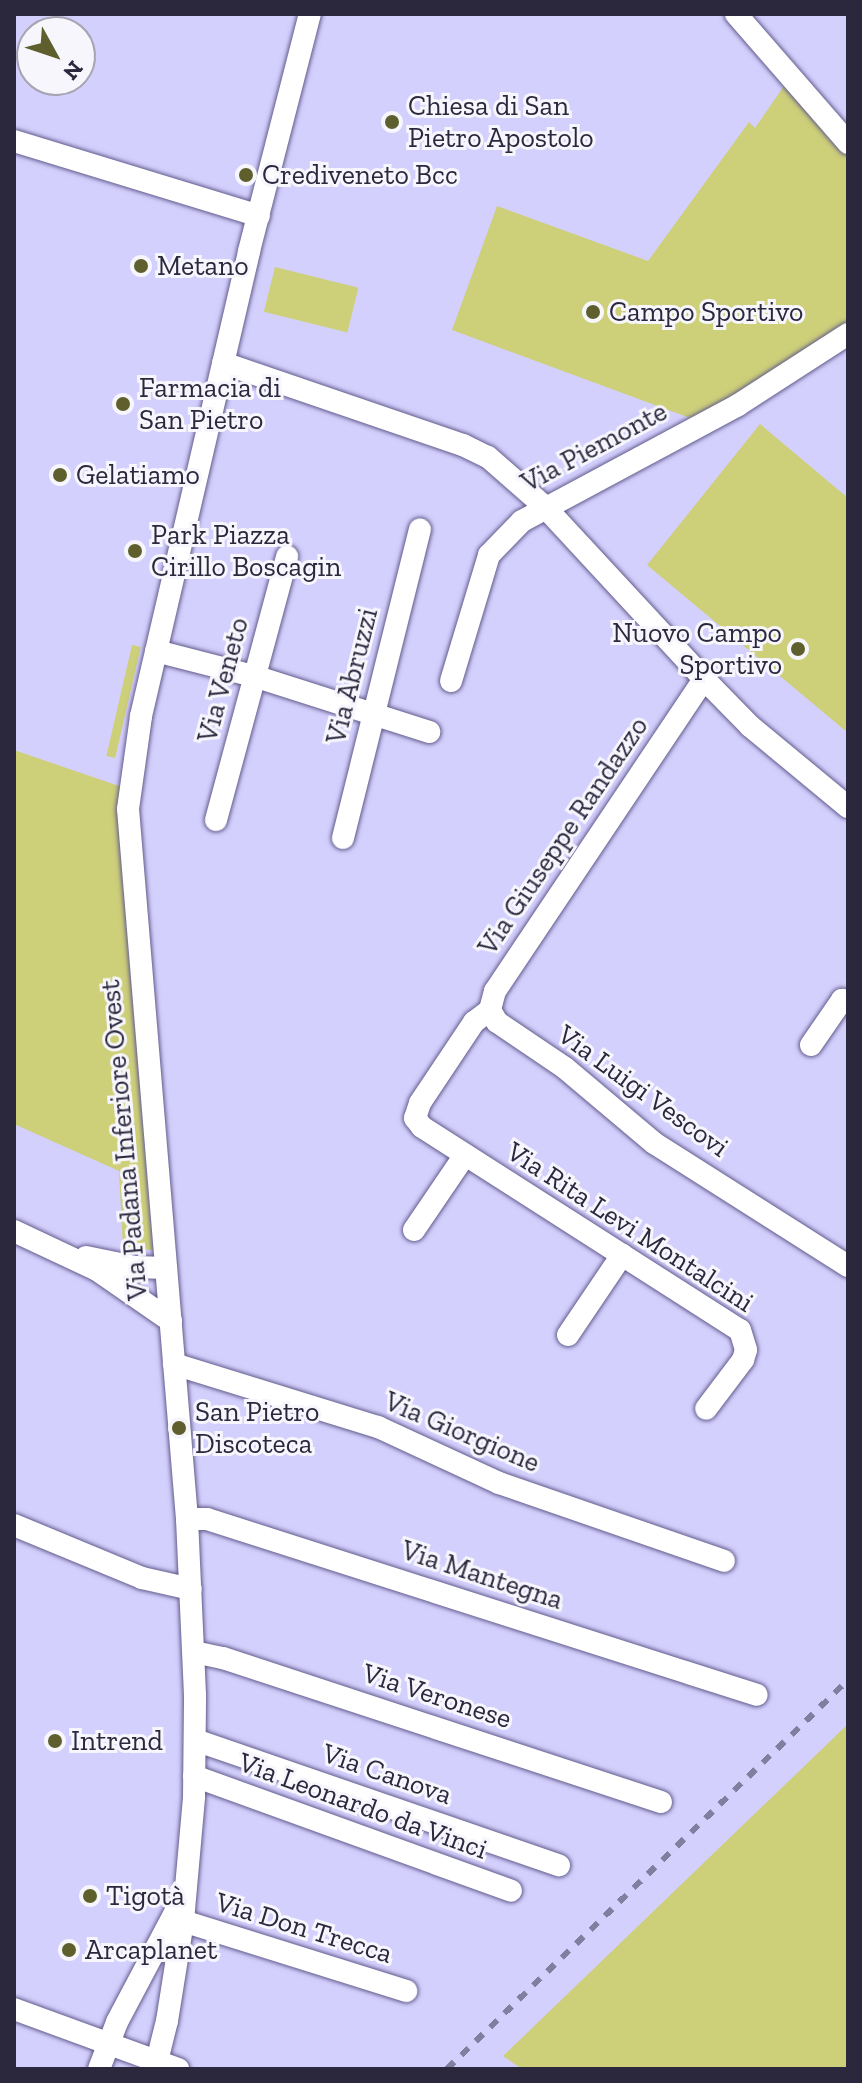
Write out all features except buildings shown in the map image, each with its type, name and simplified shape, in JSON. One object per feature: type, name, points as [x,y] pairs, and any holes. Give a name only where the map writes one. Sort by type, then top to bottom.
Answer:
[{"type":"street","name":"Via Padana Inferiore Ovest","points":[[163,2066],[186,1890],[194,1776],[194,1652],[187,1519],[128,832],[133,756],[223,363],[310,14]]},
{"type":"street","points":[[736,14],[848,143]]},
{"type":"street","points":[[14,141],[259,216]]},
{"type":"street","name":"Via Piemonte","points":[[451,681],[489,555],[522,521],[544,506],[738,405],[848,334]]},
{"type":"street","points":[[223,363],[463,445],[507,471],[544,506],[750,726],[848,807]]},
{"type":"street","name":"Via Abruzzi","points":[[343,838],[420,529]]},
{"type":"street","name":"Via Veneto","points":[[216,820],[257,677],[287,556]]},
{"type":"street","points":[[156,651],[257,677],[429,732]]},
{"type":"street","name":"Via Giuseppe Randazzo","points":[[415,1118],[420,1103],[474,1022],[490,1010],[495,991],[704,679]]},
{"type":"street","points":[[811,1045],[842,1000],[848,1003]]},
{"type":"street","name":"Via Luigi Vescovi","points":[[490,1010],[497,1022],[565,1068],[654,1143],[848,1266]]},
{"type":"street","name":"Via Rita Levi Montalcini","points":[[415,1118],[422,1127],[740,1330],[745,1337],[743,1360],[706,1409]]},
{"type":"street","points":[[414,1230],[465,1155]]},
{"type":"street","points":[[14,1231],[114,1280],[171,1321]]},
{"type":"street","points":[[62,1252],[135,1267],[166,1268]]},
{"type":"street","points":[[568,1335],[622,1255]]},
{"type":"street","name":"Via Giorgione","points":[[174,1364],[378,1427],[499,1483],[724,1561]]},
{"type":"street","name":"Via Mantegna","points":[[187,1519],[207,1519],[757,1695]]},
{"type":"street","points":[[14,1525],[142,1578],[191,1589]]},
{"type":"street","name":"Via Veronese","points":[[194,1652],[223,1658],[661,1802]]},
{"type":"street","name":"Via Canova","points":[[195,1740],[559,1865]]},
{"type":"street","name":"Via Leonardo da Vinci","points":[[194,1776],[511,1891]]},
{"type":"street","points":[[99,2069],[109,2042],[186,1890]]},
{"type":"street","name":"Via Don Trecca","points":[[183,1921],[406,1991]]},
{"type":"street","points":[[14,2009],[109,2042],[163,2066]]},
{"type":"green space","points":[[784,86],[848,153],[848,326],[800,360],[690,418],[452,330],[497,206],[648,261],[749,122],[755,128]]},
{"type":"green space","points":[[275,267],[358,288],[347,332],[264,312]]},
{"type":"green space","name":"Nuovo Campo Sportivo","points":[[760,424],[848,498],[848,733],[647,565]]},
{"type":"green space","points":[[132,645],[141,647],[115,758],[106,756]]},
{"type":"green space","points":[[14,750],[122,787],[119,834],[153,1250],[123,1248],[119,1171],[14,1124]]},
{"type":"green space","points":[[848,1724],[848,2069],[522,2069],[503,2056]]},
{"type":"railway","points":[[447,2069],[848,1680]]},
{"type":"place","name":"Chiesa di San Pietro Apostolo","points":[[392,122]]},
{"type":"place","name":"Crediveneto Bcc","points":[[246,175]]},
{"type":"place","name":"Metano","points":[[141,266]]},
{"type":"place","name":"Campo Sportivo","points":[[593,312]]},
{"type":"place","name":"Farmacia di San Pietro","points":[[123,404]]},
{"type":"place","name":"Gelatiamo","points":[[60,475]]},
{"type":"place","name":"Park Piazza Cirillo Boscagin","points":[[135,551]]},
{"type":"place","name":"Nuovo Campo Sportivo","points":[[798,649]]},
{"type":"place","name":"San Pietro Discoteca","points":[[179,1428]]},
{"type":"place","name":"Intrend","points":[[55,1741]]},
{"type":"place","name":"Tigotà","points":[[90,1896]]},
{"type":"place","name":"Arcaplanet","points":[[69,1950]]}]
